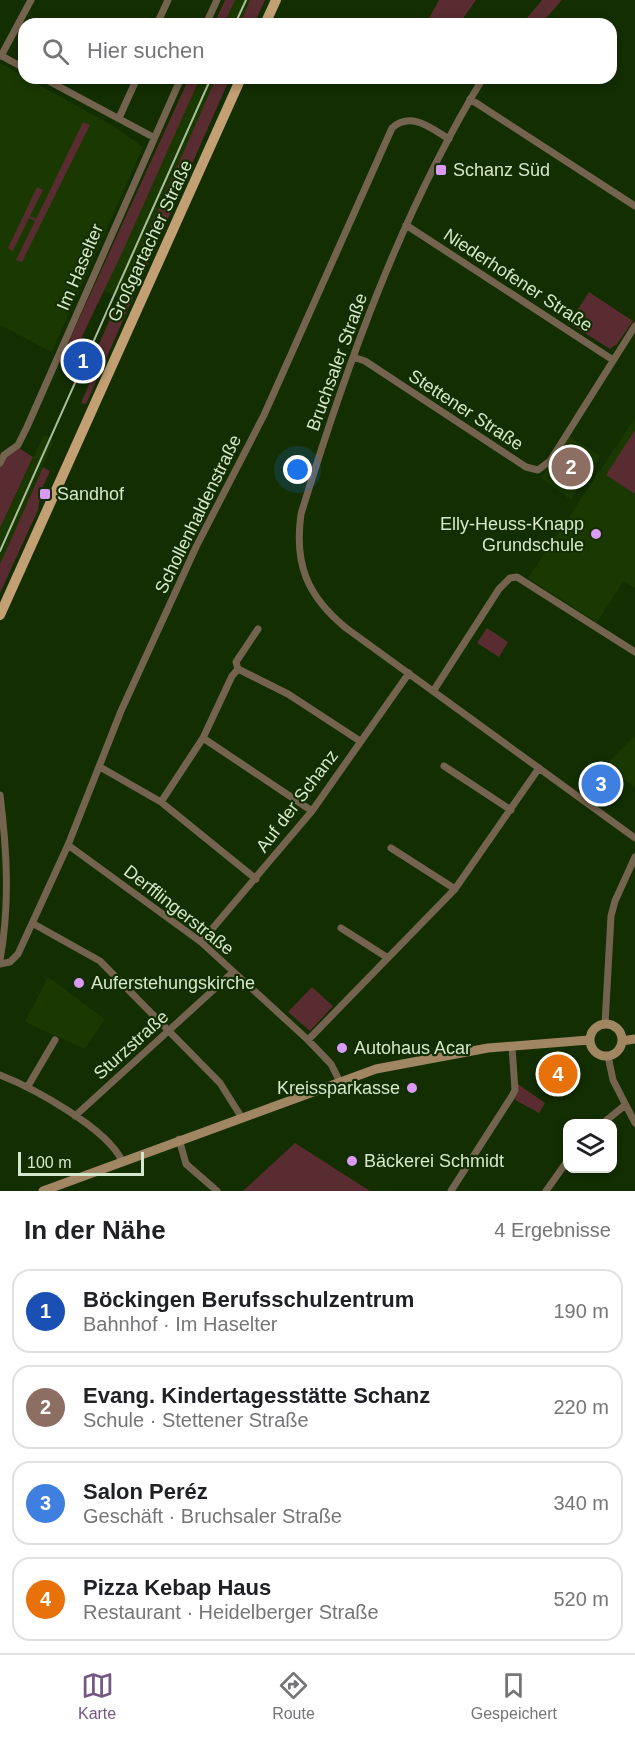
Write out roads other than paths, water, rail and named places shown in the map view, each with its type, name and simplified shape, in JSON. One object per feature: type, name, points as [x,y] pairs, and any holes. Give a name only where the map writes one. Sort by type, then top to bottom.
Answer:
[{"type":"main road","points":[[268,18],[276,0]]},
{"type":"main road","name":"Großgartacher Straße","points":[[0,615],[239,84]]},
{"type":"main road","points":[[604,1024],[613,1026],[620,1032],[622,1041],[615,1053],[608,1056],[595,1053],[589,1040],[591,1032],[604,1024]]},
{"type":"main road","points":[[622,1041],[635,1039]]},
{"type":"main road","points":[[43,1191],[179,1139],[376,1069],[412,1060],[589,1040]]},
{"type":"street","points":[[21,18],[31,0]]},
{"type":"street","points":[[160,18],[168,0]]},
{"type":"street","points":[[209,18],[217,0]]},
{"type":"street","points":[[18,24],[1,55],[18,65]]},
{"type":"street","points":[[55,84],[153,137]]},
{"type":"street","points":[[120,118],[134,84]]},
{"type":"street","name":"Im Haselter","points":[[0,463],[4,455],[18,445],[27,427],[178,84]]},
{"type":"street","name":"Bruchsaler Straße","points":[[479,84],[448,139],[406,225],[353,357],[301,514],[297,541],[309,585],[327,611],[635,838]]},
{"type":"street","points":[[470,99],[635,206]]},
{"type":"street","name":"Schollenhaldenstraße","points":[[0,962],[10,962],[18,954],[68,845],[121,711],[199,540],[264,415],[393,128],[401,120],[409,118],[448,139]]},
{"type":"street","name":"Niederhofener Straße","points":[[406,225],[613,360]]},
{"type":"street","name":"Stettener Straße","points":[[353,357],[365,361],[532,470],[538,470],[550,461],[635,326]]},
{"type":"street","points":[[434,690],[499,589],[510,578],[517,576],[635,652]]},
{"type":"street","points":[[258,629],[236,662],[238,669],[288,694],[360,741]]},
{"type":"street","points":[[161,802],[203,738],[232,676],[238,669]]},
{"type":"street","name":"Auf der Schanz","points":[[201,942],[312,811],[409,673]]},
{"type":"street","points":[[203,738],[312,811]]},
{"type":"street","points":[[444,766],[511,810]]},
{"type":"street","points":[[100,767],[161,802],[256,879]]},
{"type":"street","points":[[308,1040],[455,889],[539,768]]},
{"type":"street","points":[[0,795],[7,866],[6,917],[0,962]]},
{"type":"street","name":"Derfflingerstraße","points":[[68,845],[201,942],[308,1040],[331,1064],[340,1082]]},
{"type":"street","points":[[391,848],[455,889]]},
{"type":"street","points":[[604,1024],[611,916],[615,901],[635,857]]},
{"type":"street","points":[[32,923],[100,961],[220,1083],[242,1118]]},
{"type":"street","points":[[341,928],[388,958]]},
{"type":"street","name":"Sturzstraße","points":[[75,1116],[233,972]]},
{"type":"street","points":[[28,1086],[54,1040]]},
{"type":"street","points":[[451,1191],[515,1090],[512,1047]]},
{"type":"street","points":[[608,1056],[613,1080],[624,1106],[635,1123]]},
{"type":"street","points":[[0,1075],[28,1086],[75,1116],[95,1132],[119,1155],[122,1161]]},
{"type":"street","points":[[608,1119],[624,1106]]},
{"type":"street","points":[[179,1139],[186,1164],[217,1191]]},
{"type":"street","points":[[546,1191],[563,1166]]},
{"type":"railway","points":[[238,18],[246,0]]},
{"type":"railway","points":[[0,551],[208,84]]},
{"type":"place","name":"Schanz Süd","points":[[441,170]]},
{"type":"place","name":"Böckingen Berufsschulzentrum","points":[[83,361]]},
{"type":"place","name":"Evang. Kindertagesstätte Schanz","points":[[571,467]]},
{"type":"place","name":"Sandhof","points":[[45,494]]},
{"type":"place","name":"Elly-Heuss-Knapp Grundschule","points":[[596,534]]},
{"type":"place","name":"Salon Peréz","points":[[601,784]]},
{"type":"place","name":"Auferstehungskirche","points":[[79,983]]},
{"type":"place","name":"Autohaus Acar","points":[[342,1048]]},
{"type":"place","name":"Pizza Kebap Haus","points":[[558,1074]]},
{"type":"place","name":"Kreissparkasse","points":[[412,1088]]},
{"type":"place","name":"Bäckerei Schmidt","points":[[352,1161]]}]
